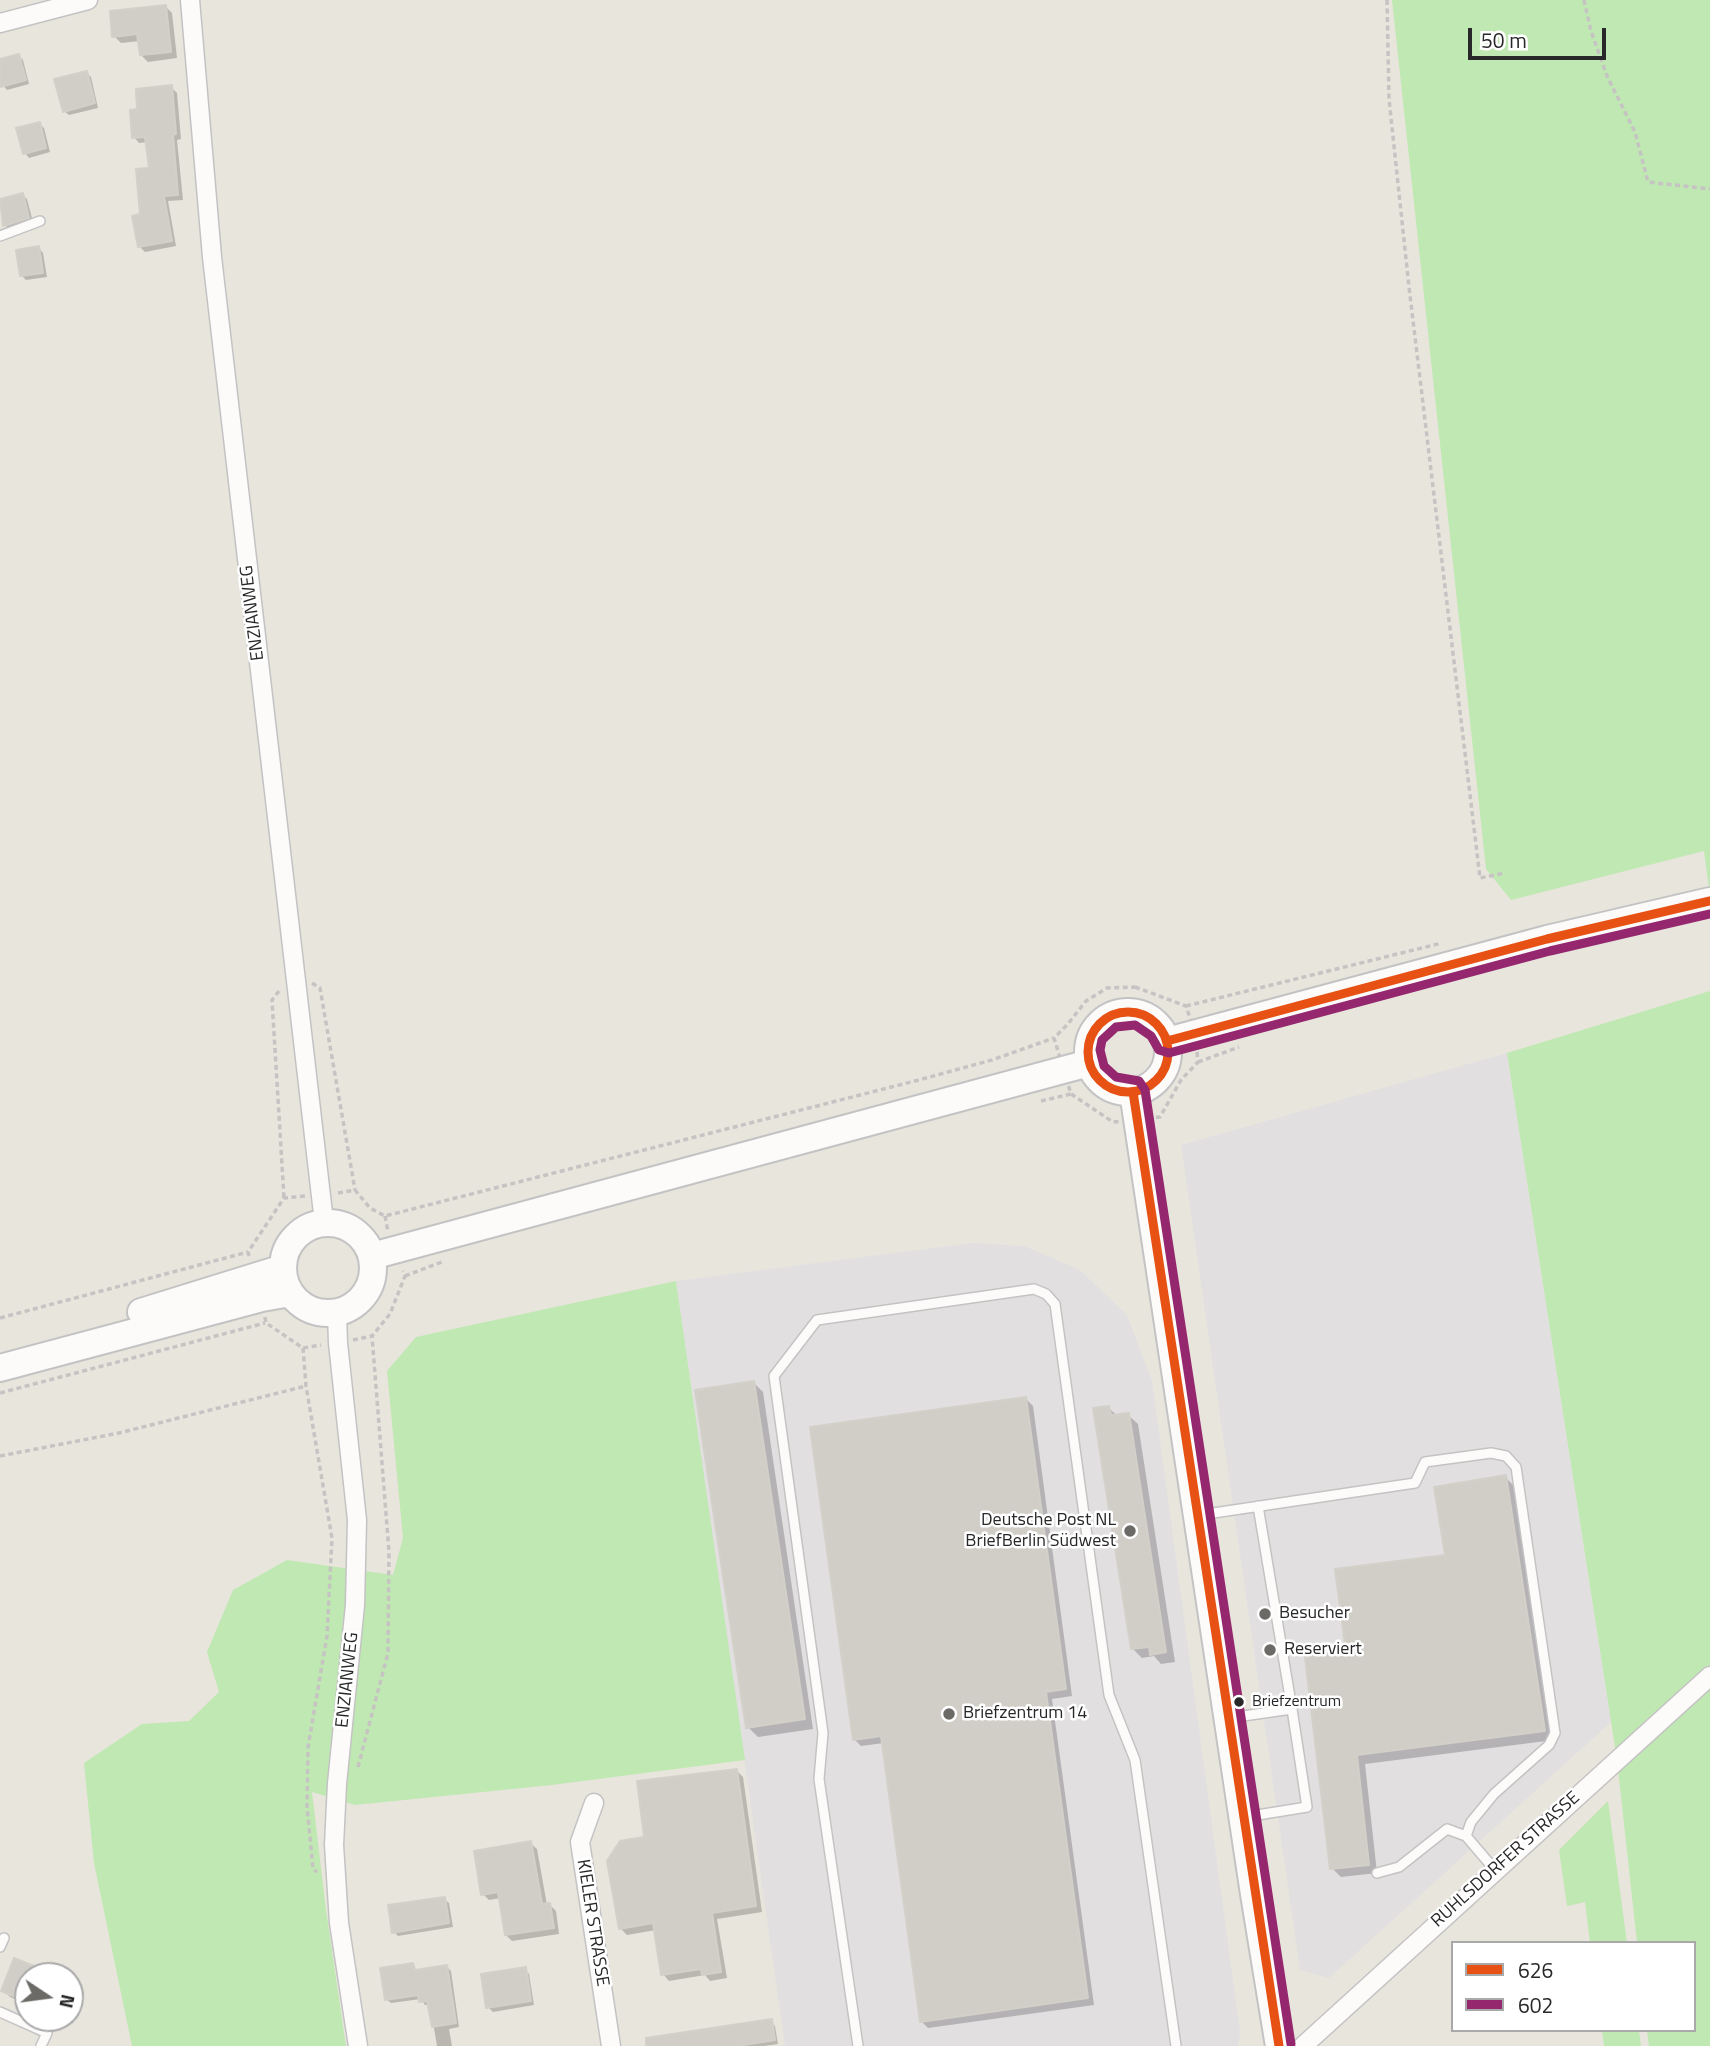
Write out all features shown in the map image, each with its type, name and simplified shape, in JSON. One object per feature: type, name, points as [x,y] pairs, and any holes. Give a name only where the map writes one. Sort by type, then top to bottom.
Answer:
[{"type":"main road","points":[[1167,1041],[1547,939],[1710,901]]},
{"type":"main road","points":[[1124,1012],[1138,1013],[1151,1019],[1161,1028],[1167,1041],[1165,1069],[1157,1080],[1146,1088],[1133,1092],[1110,1089],[1094,1073],[1089,1063],[1091,1035],[1099,1024],[1124,1012]]},
{"type":"main road","points":[[384,1253],[367,1292],[348,1309],[337,1313],[310,1310],[299,1303],[286,1280],[285,1254],[291,1241],[301,1231],[313,1225],[342,1225],[384,1253],[1089,1063]]},
{"type":"main road","points":[[1133,1092],[1163,1303],[1279,2046]]},
{"type":"main road","points":[[0,1368],[261,1299],[286,1280]]},
{"type":"main road","points":[[0,1352],[58,1337],[261,1299]]},
{"type":"street","points":[[0,23],[88,0]]},
{"type":"street","name":"ENZIANWEG","points":[[190,0],[212,257],[294,972],[324,1222],[327,1223]]},
{"type":"street","name":"ENZIANWEG","points":[[337,1313],[357,1520],[355,1605],[337,1784],[334,1845],[339,1923],[358,2046]]},
{"type":"street","name":"RUHLSDORFER STRASSE","points":[[1303,2046],[1710,1676]]},
{"type":"street","name":"KIELER STRASSE","points":[[594,1802],[580,1842],[611,2046]]},
{"type":"lane","points":[[0,236],[40,221]]},
{"type":"lane","points":[[858,2046],[819,1779],[824,1733],[774,1376],[817,1320],[1034,1289],[1045,1294],[1055,1304],[1109,1695],[1135,1760],[1176,2046]]},
{"type":"lane","points":[[1198,1516],[1415,1483],[1425,1462],[1491,1453],[1506,1457],[1516,1467],[1555,1733],[1549,1745],[1494,1794],[1471,1822],[1466,1836]]},
{"type":"lane","points":[[1243,1818],[1307,1807],[1258,1506]]},
{"type":"lane","points":[[1226,1708],[1243,1716],[1292,1709]]},
{"type":"lane","points":[[1377,1873],[1399,1867],[1447,1829],[1466,1836],[1495,1870]]},
{"type":"lane","points":[[0,2012],[47,2033],[41,2046]]},
{"type":"path","points":[[1387,0],[1389,99],[1480,878],[1505,873]]},
{"type":"path","points":[[1584,0],[1591,31],[1607,76],[1635,132],[1648,182],[1710,189]]},
{"type":"path","points":[[0,1318],[248,1252],[284,1198],[272,1000],[294,972],[320,988],[355,1191],[370,1208],[385,1216],[992,1060],[1054,1038],[1086,1001],[1107,988],[1135,987],[1186,1006],[1195,1033],[1198,1062],[1181,1080],[1160,1117],[1113,1122],[1071,1094],[1054,1038]]},
{"type":"path","points":[[284,1198],[355,1191]]},
{"type":"path","points":[[303,1348],[372,1336],[390,1314],[405,1276],[384,1253],[388,1233],[385,1216]]},
{"type":"path","points":[[248,1252],[261,1299],[303,1348],[306,1386],[332,1538],[327,1636],[308,1747],[307,1806],[313,1869],[336,1887]]},
{"type":"path","points":[[0,1393],[261,1299]]},
{"type":"path","points":[[0,1456],[119,1433],[306,1386]]},
{"type":"shaded area","points":[[1507,1053],[1611,1722],[1329,1978],[1300,1970],[1181,1145]]},
{"type":"shaded area","points":[[972,1243],[1024,1246],[1080,1270],[1127,1315],[1152,1381],[1240,2032],[1238,2046],[785,2046],[676,1281]]},
{"type":"green space","points":[[1392,0],[1710,0],[1710,896],[1704,851],[1511,900],[1486,869]]},
{"type":"green space","points":[[1710,991],[1710,2046],[1649,2046],[1647,2032],[1696,2032],[1696,1941],[1637,1941],[1617,1760],[1507,1053]]},
{"type":"green space","points":[[676,1281],[745,1760],[552,1785],[355,1805],[312,1792],[346,2046],[132,2046],[94,1863],[84,1763],[142,1724],[189,1721],[219,1692],[207,1652],[233,1590],[287,1560],[393,1575],[403,1538],[387,1371],[416,1337]]},
{"type":"green space","points":[[1608,1801],[1627,1941],[1590,1941],[1585,1902],[1567,1906],[1559,1850]]},
{"type":"green space","points":[[1602,2032],[1639,2032],[1641,2046],[1604,2046]]},
{"type":"building","points":[[166,5],[171,52],[140,55],[137,34],[112,37],[110,11]]},
{"type":"building","points":[[19,54],[26,80],[0,87],[0,59]]},
{"type":"building","points":[[87,71],[95,103],[63,112],[54,79]]},
{"type":"building","points":[[172,85],[178,195],[164,196],[172,241],[138,247],[132,216],[140,214],[136,169],[149,168],[145,137],[132,138],[130,110],[137,109],[136,89]]},
{"type":"building","points":[[40,122],[46,148],[23,154],[16,128]]},
{"type":"building","points":[[23,193],[29,218],[3,226],[0,199]]},
{"type":"building","points":[[39,246],[43,273],[20,276],[16,250]]},
{"type":"building","points":[[754,1381],[805,1719],[746,1728],[695,1390]]},
{"type":"building","name":"Briefzentrum 14","points":[[1026,1397],[1066,1689],[1046,1692],[1088,1998],[920,2022],[881,1736],[853,1740],[810,1427]]},
{"type":"building","name":"Deutsche Post NL BriefBerlin Südwest","points":[[1109,1406],[1111,1415],[1129,1413],[1166,1652],[1150,1655],[1149,1647],[1131,1649],[1093,1408]]},
{"type":"building","points":[[1506,1475],[1545,1731],[1357,1755],[1369,1865],[1330,1869],[1305,1657],[1346,1652],[1335,1569],[1445,1555],[1434,1487]]},
{"type":"building","points":[[737,1769],[756,1906],[712,1913],[721,1972],[702,1975],[701,1969],[661,1975],[653,1923],[619,1929],[607,1861],[620,1841],[644,1837],[637,1781]]},
{"type":"building","points":[[531,1841],[542,1904],[550,1903],[554,1928],[505,1935],[498,1892],[481,1895],[474,1851]]},
{"type":"building","points":[[445,1897],[449,1923],[392,1933],[388,1905]]},
{"type":"building","points":[[14,1958],[24,1962],[14,1962],[14,1996],[1,1991]]},
{"type":"building","points":[[413,1963],[415,1970],[447,1965],[456,2023],[432,2027],[427,2001],[419,2002],[418,1995],[385,2000],[380,1968]]},
{"type":"building","points":[[526,1967],[531,2001],[486,2008],[481,1974]]},
{"type":"building","points":[[772,2019],[775,2040],[737,2046],[646,2046],[646,2038]]},
{"type":"transit line","name":"626","points":[[1167,1041],[1547,939],[1710,901]]},
{"type":"transit line","name":"602","points":[[1291,2044],[1145,1090],[1139,1081],[1116,1077],[1104,1066],[1100,1050],[1102,1040],[1116,1027],[1135,1025],[1151,1036],[1159,1050],[1169,1053],[1550,951],[1710,914]]},
{"type":"transit line","name":"626","points":[[1128,1012],[1143,1015],[1156,1024],[1165,1037],[1168,1052],[1165,1067],[1156,1080],[1143,1089],[1128,1092],[1113,1089],[1100,1080],[1091,1067],[1088,1052],[1091,1037],[1100,1024],[1113,1015],[1128,1012]]},
{"type":"transit line","name":"626","points":[[1133,1092],[1279,2046]]},
{"type":"place","name":"Deutsche Post NL BriefBerlin Südwest","points":[[1130,1531]]},
{"type":"place","name":"Besucher","points":[[1265,1614]]},
{"type":"place","name":"Reserviert","points":[[1270,1650]]},
{"type":"place","name":"Briefzentrum","points":[[1239,1702]]},
{"type":"place","name":"Briefzentrum 14","points":[[949,1714]]}]
